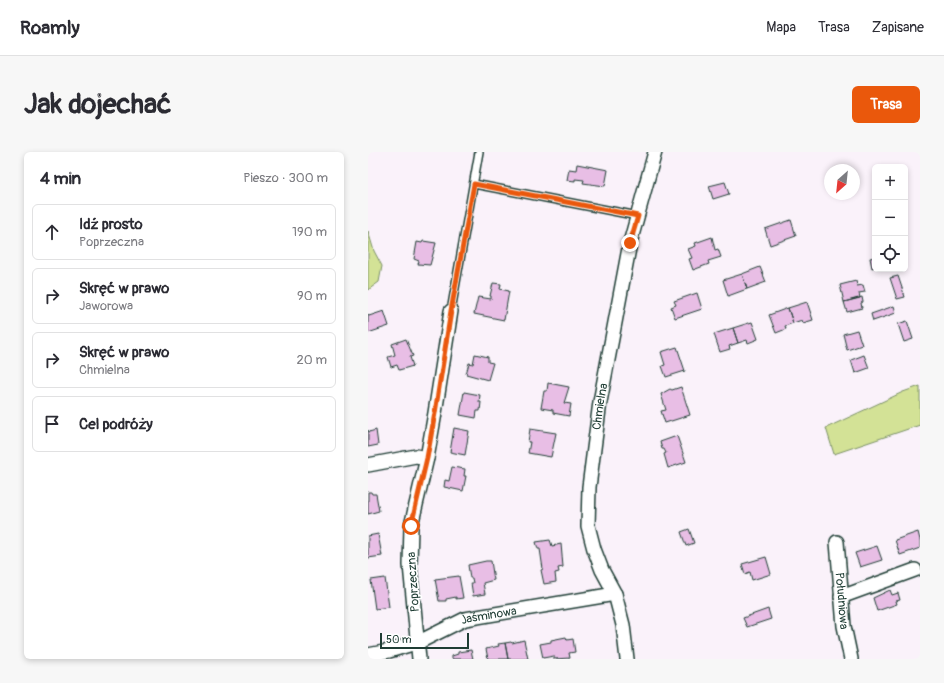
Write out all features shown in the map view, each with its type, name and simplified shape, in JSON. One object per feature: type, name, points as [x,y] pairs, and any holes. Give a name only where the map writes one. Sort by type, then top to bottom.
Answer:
[{"type":"street","name":"Chmielna","points":[[627,659],[623,625],[615,594],[602,570],[594,549],[588,526],[589,487],[604,380],[630,243],[655,152]]},
{"type":"street","name":"Poprzeczna","points":[[420,659],[410,565],[411,526],[427,458],[451,311]]},
{"type":"street","points":[[368,465],[416,456],[427,458]]},
{"type":"street","name":"Południowa","points":[[837,542],[844,626],[851,659]]},
{"type":"street","points":[[841,596],[915,570]]},
{"type":"street","name":"Jaśminowa","points":[[368,655],[392,655],[465,619],[615,594]]},
{"type":"lane","name":"Poprzeczna","points":[[451,311],[479,152]]},
{"type":"lane","points":[[474,184],[638,216]]},
{"type":"green space","points":[[368,231],[374,251],[382,266],[379,282],[368,290]]},
{"type":"green space","points":[[920,386],[920,425],[834,454],[826,428],[903,392]]},
{"type":"building","points":[[577,164],[608,170],[605,186],[583,183],[584,180],[567,180],[569,169],[576,170]]},
{"type":"building","points":[[725,182],[729,194],[713,199],[709,186]]},
{"type":"building","points":[[791,220],[796,236],[770,245],[765,229]]},
{"type":"building","points":[[712,237],[715,250],[718,249],[721,257],[708,261],[709,264],[693,270],[689,259],[692,258],[688,249],[696,246],[695,243]]},
{"type":"building","points":[[423,241],[436,243],[430,265],[418,264],[419,261],[414,259],[417,242],[422,243]]},
{"type":"building","points":[[870,258],[872,258],[872,268]]},
{"type":"building","points":[[760,267],[766,282],[747,289],[742,274]]},
{"type":"building","points":[[742,274],[747,289],[728,296],[723,280]]},
{"type":"building","points":[[898,276],[905,297],[897,299],[890,278]]},
{"type":"building","points":[[856,281],[857,286],[863,285],[865,292],[859,293],[860,298],[844,302],[840,285]]},
{"type":"building","points":[[493,283],[501,284],[500,289],[509,291],[504,320],[474,314],[478,297],[491,299],[490,296]]},
{"type":"building","points":[[697,293],[702,309],[675,318],[671,307],[676,305],[674,301]]},
{"type":"building","points":[[862,297],[862,308],[847,312],[844,302]]},
{"type":"building","points":[[807,302],[813,320],[803,323],[802,320],[793,323],[788,308]]},
{"type":"building","points":[[894,306],[896,313],[873,321],[871,314]]},
{"type":"building","points":[[788,308],[793,323],[785,326],[786,329],[776,333],[769,315]]},
{"type":"building","points":[[384,311],[389,326],[368,333],[368,314],[369,316]]},
{"type":"building","points":[[907,321],[913,339],[904,342],[898,324]]},
{"type":"building","points":[[752,322],[758,339],[748,343],[747,340],[738,343],[733,328]]},
{"type":"building","points":[[733,328],[738,343],[729,346],[730,349],[720,352],[714,334]]},
{"type":"building","points":[[857,330],[862,345],[847,350],[843,334]]},
{"type":"building","points":[[406,339],[413,356],[410,357],[413,366],[399,370],[397,365],[391,367],[388,357],[395,355],[392,344]]},
{"type":"building","points":[[677,347],[685,371],[666,377],[662,366],[665,365],[661,352]]},
{"type":"building","points":[[475,354],[488,357],[488,362],[493,363],[488,380],[466,374],[469,363],[473,364]]},
{"type":"building","points":[[864,355],[869,368],[855,373],[851,360]]},
{"type":"building","points":[[548,383],[569,387],[564,403],[571,404],[569,416],[553,413],[553,410],[541,408],[544,391],[547,391]]},
{"type":"building","points":[[681,387],[690,415],[665,423],[661,411],[666,410],[661,394],[670,389],[672,390]]},
{"type":"building","points":[[464,392],[480,395],[480,411],[477,411],[476,418],[460,415]]},
{"type":"building","points":[[454,428],[469,431],[465,455],[450,452]]},
{"type":"building","points":[[530,429],[556,433],[551,457],[528,453]]},
{"type":"building","points":[[368,430],[369,432],[376,430],[378,445],[368,447]]},
{"type":"building","points":[[677,436],[686,462],[668,468],[664,454],[666,453],[664,449],[662,449],[660,442]]},
{"type":"building","points":[[452,467],[465,469],[464,476],[466,476],[463,491],[444,487],[445,480],[449,481]]},
{"type":"building","points":[[368,492],[376,494],[379,511],[368,514]]},
{"type":"building","points":[[689,529],[694,543],[686,546],[681,532]]},
{"type":"building","points":[[918,532],[920,548],[900,555],[895,540]]},
{"type":"building","points":[[378,534],[382,556],[368,558],[368,536]]},
{"type":"building","points":[[550,540],[552,546],[561,544],[563,567],[558,568],[559,572],[555,573],[556,582],[544,584],[541,570],[543,569],[540,549],[538,549],[536,542]]},
{"type":"building","points":[[877,546],[882,560],[860,567],[855,553]]},
{"type":"building","points":[[766,557],[771,574],[752,580],[750,572],[745,574],[742,564]]},
{"type":"building","points":[[491,561],[494,580],[483,583],[485,594],[473,596],[471,583],[473,583],[472,578],[470,578],[468,565]]},
{"type":"building","points":[[459,576],[463,598],[456,599],[456,597],[446,599],[446,601],[439,601],[435,579]]},
{"type":"building","points":[[385,578],[389,607],[375,609],[371,580]]},
{"type":"building","points":[[890,590],[892,595],[898,593],[900,600],[896,601],[897,604],[877,611],[873,598]]},
{"type":"building","points":[[768,609],[771,619],[747,627],[743,618]]},
{"type":"building","points":[[566,637],[567,640],[573,639],[575,652],[569,653],[570,658],[554,659],[554,656],[543,658],[540,644]]},
{"type":"building","points":[[524,640],[528,659],[508,659],[505,643]]},
{"type":"building","points":[[505,643],[508,659],[488,659],[486,649]]},
{"type":"building","points":[[471,650],[473,659],[452,659],[452,656],[458,654],[458,652]]},
{"type":"route","points":[[411,526],[427,458],[474,184],[638,216],[630,243]]}]
